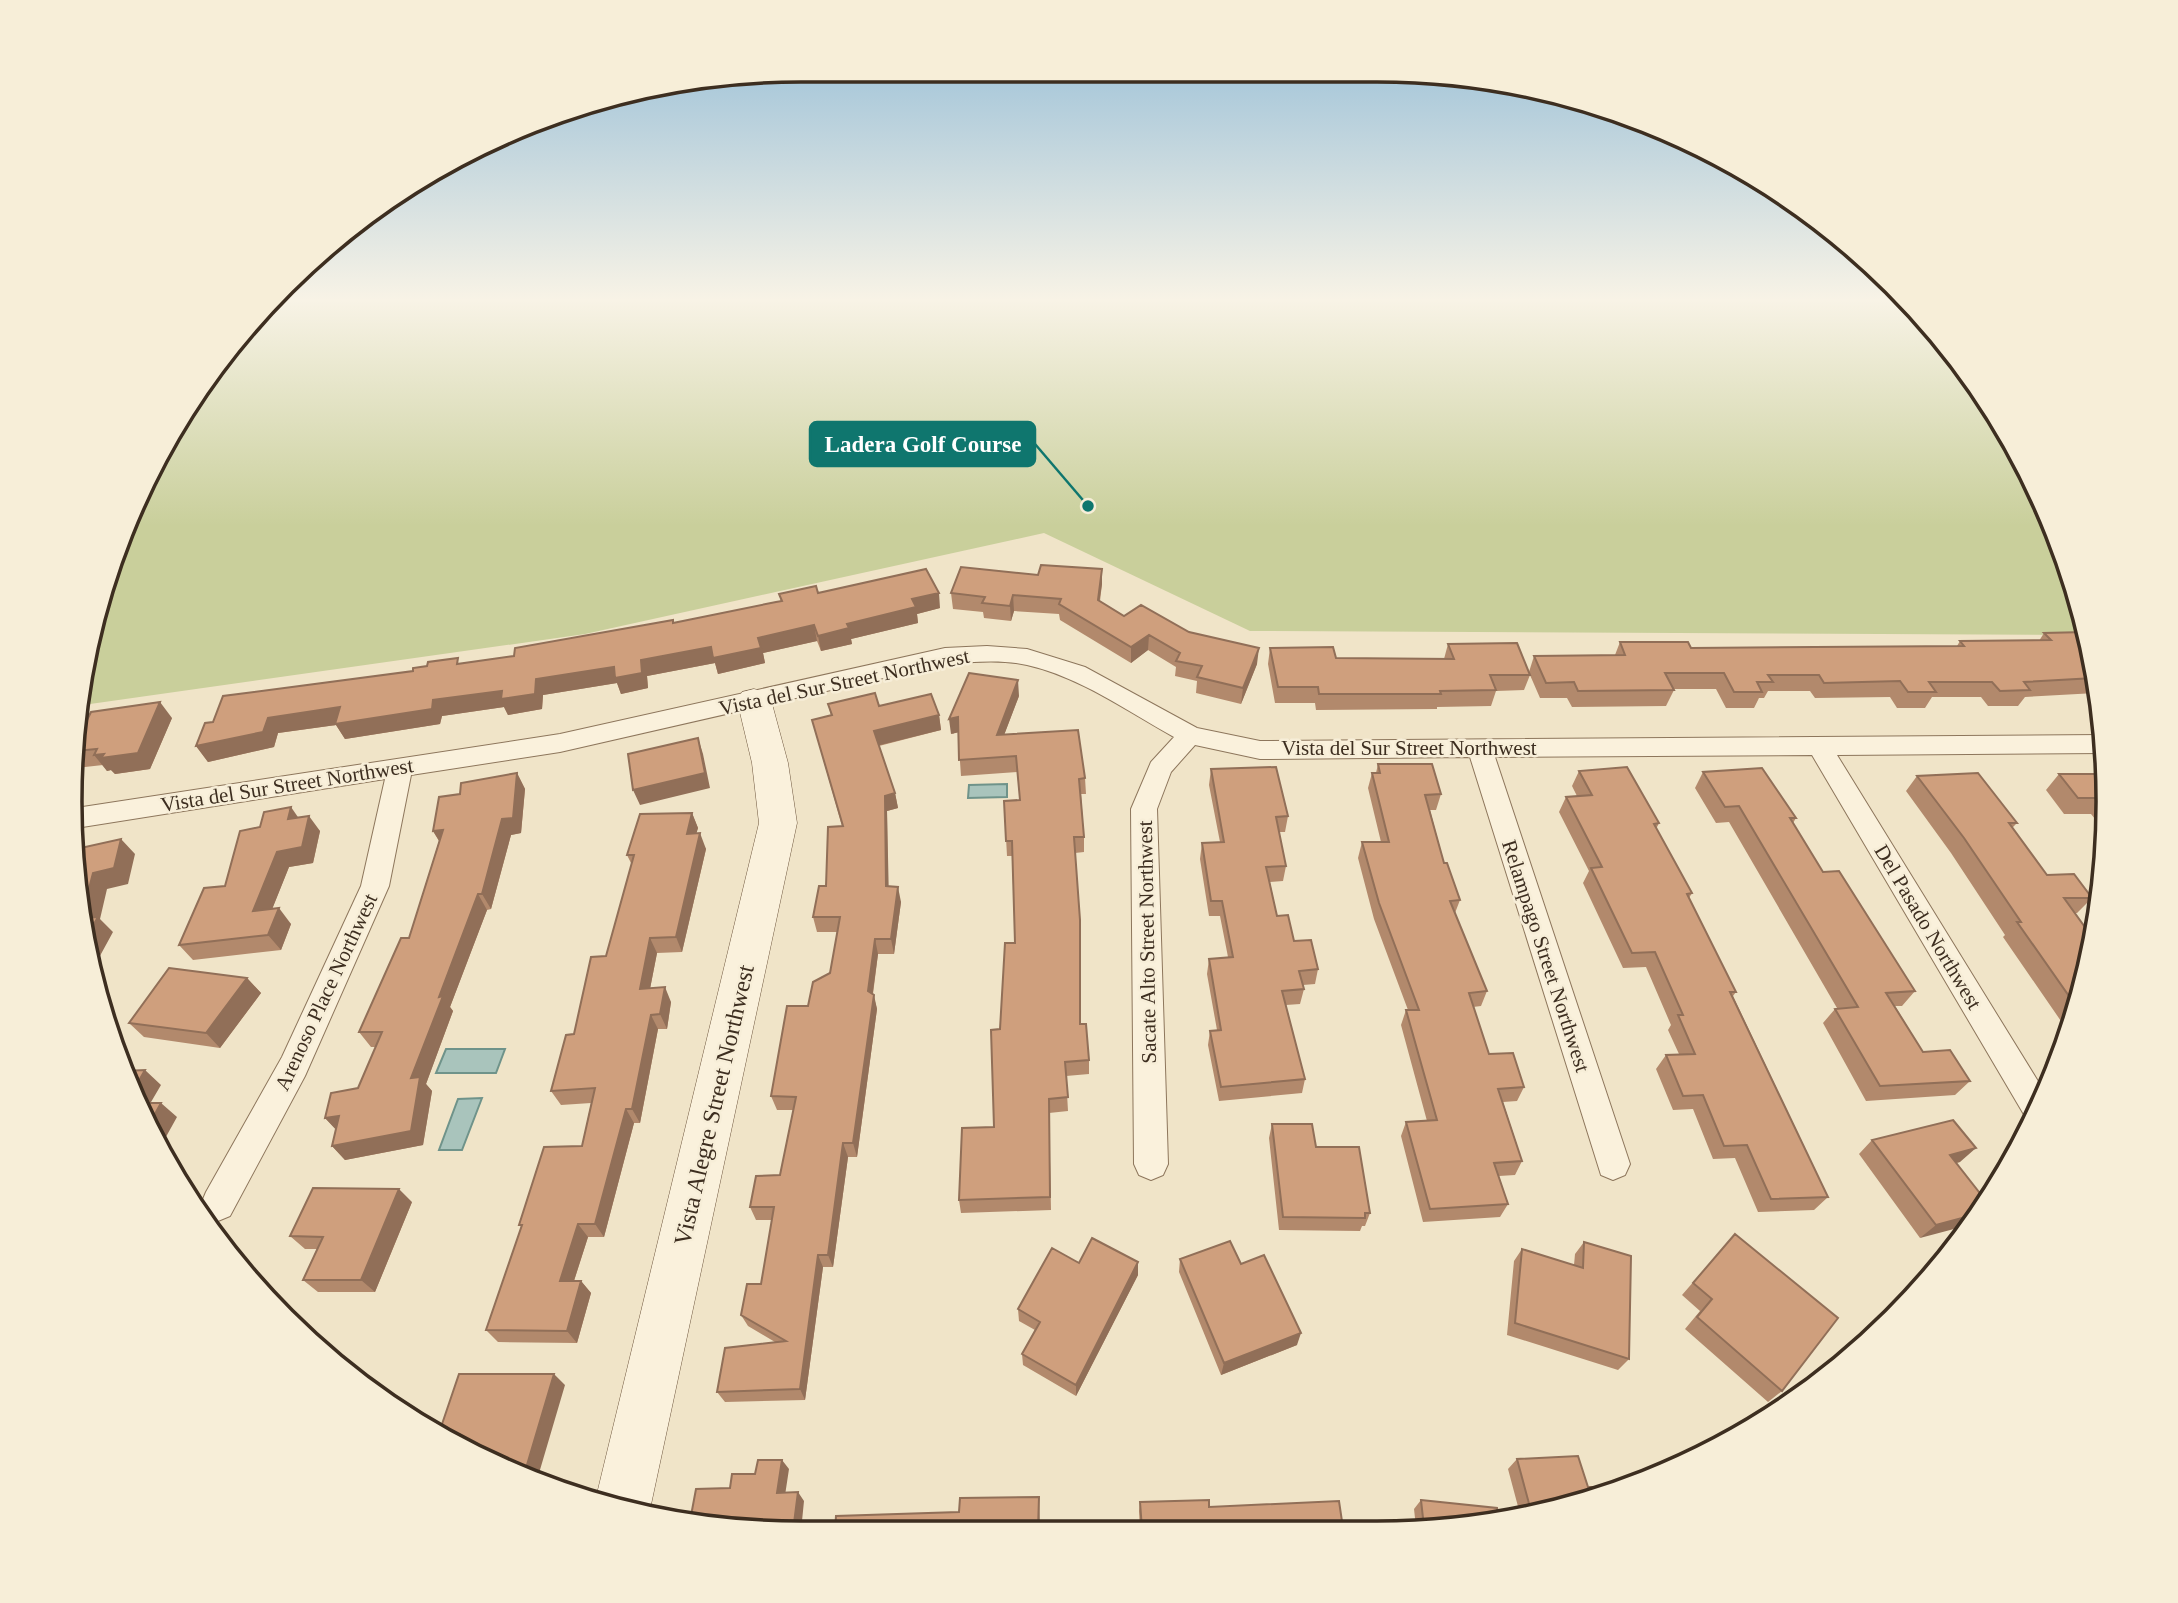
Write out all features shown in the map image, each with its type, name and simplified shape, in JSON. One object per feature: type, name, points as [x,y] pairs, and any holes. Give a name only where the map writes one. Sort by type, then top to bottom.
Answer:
[{"type":"street","name":"Vista del Sur Street Northwest","points":[[83,817],[560,743],[945,656],[987,654],[1027,657],[1077,673],[1190,735],[1260,750],[2093,744]]},
{"type":"street","name":"Vista Alegre Street Northwest","points":[[625,1498],[778,823],[770,763],[754,700]]},
{"type":"street","name":"Sacate Alto Street Northwest","points":[[1151,1164],[1144,809],[1160,768],[1190,735]]},
{"type":"street","name":"Del Pasado Northwest","points":[[1819,746],[2031,1099]]},
{"type":"street","name":"Relampago Street Northwest","points":[[1479,747],[1613,1164]]},
{"type":"street","name":"Arenoso Place Northwest","points":[[218,1204],[293,1066],[375,886],[400,767]]},
{"type":"green space","points":[[222,376],[1956,376],[1975,402],[2022,483],[2058,570],[2076,635],[1250,631],[1044,533],[585,634],[89,704],[107,615],[137,526],[156,483],[179,442]]},
{"type":"water","points":[[1007,784],[1007,797],[968,798],[969,785]]},
{"type":"water","points":[[446,1049],[505,1049],[496,1073],[436,1073]]},
{"type":"water","points":[[482,1098],[462,1150],[439,1150],[458,1099]]},
{"type":"building","points":[[1041,565],[1102,569],[1098,600],[1124,616],[1141,605],[1189,632],[1259,648],[1243,688],[1197,677],[1202,666],[1176,661],[1180,653],[1149,635],[1131,647],[1059,604],[1061,599],[1013,595],[1010,606],[982,603],[985,597],[951,593],[961,567],[1038,575]]},
{"type":"building","points":[[926,569],[939,593],[912,599],[916,607],[847,624],[849,628],[818,636],[814,625],[758,638],[761,648],[713,658],[711,647],[641,660],[642,673],[615,678],[614,667],[536,679],[535,694],[501,699],[502,691],[433,700],[432,709],[335,724],[340,707],[268,718],[263,732],[196,746],[205,723],[213,722],[223,696],[413,671],[413,668],[427,666],[428,662],[458,658],[457,664],[514,656],[515,648],[673,620],[673,623],[782,601],[779,594],[816,586],[818,593]]},
{"type":"building","points":[[2075,632],[2085,679],[2024,682],[2030,690],[2000,691],[1992,682],[1929,682],[1936,692],[1908,692],[1900,681],[1824,683],[1819,675],[1768,675],[1773,682],[1757,682],[1762,692],[1734,692],[1724,673],[1665,673],[1674,690],[1578,691],[1574,682],[1546,683],[1534,656],[1625,655],[1620,642],[1688,642],[1691,648],[1964,646],[1960,641],[2051,640],[2044,633]]},
{"type":"building","points":[[1517,643],[1530,675],[1490,675],[1496,690],[1440,691],[1441,694],[1319,694],[1318,687],[1278,687],[1270,648],[1333,647],[1336,658],[1454,659],[1448,644]]},
{"type":"building","points":[[969,673],[1018,680],[997,735],[1078,730],[1085,778],[1079,779],[1084,837],[1074,837],[1080,920],[1080,1024],[1086,1024],[1089,1060],[1065,1062],[1068,1097],[1049,1099],[1050,1197],[959,1200],[962,1128],[994,1127],[991,1030],[1000,1029],[1005,943],[1015,943],[1012,841],[1006,841],[1004,801],[1020,800],[1016,756],[959,760],[958,717],[949,719]]},
{"type":"building","points":[[875,693],[879,706],[931,694],[939,715],[874,731],[895,793],[885,796],[886,886],[898,887],[891,939],[875,939],[868,991],[874,995],[853,1143],[843,1143],[828,1255],[818,1255],[800,1389],[717,1392],[725,1348],[786,1341],[741,1315],[747,1284],[761,1284],[774,1207],[750,1207],[756,1176],[780,1175],[796,1097],[771,1096],[787,1006],[808,1006],[813,982],[830,973],[840,917],[813,917],[819,886],[826,886],[828,827],[843,826],[812,720],[832,715],[828,704]]},
{"type":"building","points":[[160,702],[138,753],[101,758],[104,754],[94,755],[97,749],[84,750],[87,720],[91,712]]},
{"type":"building","points":[[698,738],[705,773],[633,790],[628,754]]},
{"type":"building","points":[[1378,764],[1432,764],[1441,794],[1425,795],[1444,863],[1447,863],[1460,900],[1450,901],[1487,991],[1469,993],[1489,1054],[1513,1053],[1524,1087],[1498,1089],[1522,1161],[1494,1163],[1508,1204],[1430,1209],[1406,1122],[1437,1120],[1406,1010],[1419,1010],[1379,903],[1362,842],[1389,842],[1372,773],[1380,773]]},
{"type":"building","points":[[1276,767],[1288,816],[1276,817],[1286,866],[1266,867],[1277,916],[1288,915],[1294,941],[1311,940],[1318,969],[1299,971],[1304,989],[1282,991],[1305,1079],[1221,1087],[1210,1031],[1221,1030],[1209,959],[1233,957],[1222,901],[1211,901],[1202,843],[1224,842],[1211,769]]},
{"type":"building","points":[[1627,767],[1659,823],[1654,824],[1692,893],[1687,894],[1736,992],[1730,992],[1828,1197],[1771,1199],[1747,1145],[1724,1146],[1703,1095],[1683,1096],[1666,1055],[1695,1054],[1678,1015],[1683,1015],[1655,952],[1632,953],[1591,868],[1602,867],[1566,797],[1592,795],[1579,771]]},
{"type":"building","points":[[1762,768],[1796,818],[1790,818],[1823,872],[1839,871],[1915,991],[1886,993],[1923,1052],[1950,1050],[1970,1081],[1880,1086],[1835,1009],[1858,1007],[1739,806],[1725,807],[1703,772]]},
{"type":"building","points":[[517,773],[513,818],[502,819],[482,894],[478,894],[411,1078],[420,1077],[411,1131],[332,1146],[339,1116],[325,1118],[331,1093],[358,1088],[382,1032],[359,1032],[401,938],[409,938],[443,830],[433,831],[439,797],[460,794],[461,783]]},
{"type":"building","points":[[1978,773],[2017,823],[2009,823],[2047,875],[2074,874],[2090,895],[2089,898],[2064,898],[2085,927],[2069,996],[2017,922],[2021,922],[1964,838],[1917,776]]},
{"type":"building","points":[[2059,774],[2095,774],[2096,798],[2078,798]]},
{"type":"building","points":[[291,807],[288,819],[309,816],[302,847],[277,852],[253,911],[279,908],[268,935],[179,945],[204,888],[225,886],[240,831],[260,827],[264,812]]},
{"type":"building","points":[[692,813],[687,834],[700,833],[676,937],[650,938],[640,989],[665,987],[660,1014],[651,1015],[632,1109],[626,1109],[595,1224],[578,1224],[560,1281],[581,1281],[567,1331],[486,1330],[522,1225],[519,1225],[544,1147],[582,1146],[595,1088],[551,1091],[566,1035],[574,1034],[591,957],[606,956],[634,855],[627,855],[640,814]]},
{"type":"building","points":[[121,839],[114,868],[93,873],[88,893],[84,849]]},
{"type":"building","points":[[169,968],[247,978],[206,1033],[129,1023]]},
{"type":"building","points":[[134,1070],[145,1070],[139,1081],[137,1077]]},
{"type":"building","points":[[148,1103],[161,1103],[154,1116]]},
{"type":"building","points":[[1953,1120],[1976,1148],[1950,1155],[1980,1193],[1963,1218],[1936,1225],[1872,1140]]},
{"type":"building","points":[[1272,1124],[1312,1124],[1316,1147],[1359,1147],[1370,1213],[1365,1213],[1365,1218],[1283,1217]]},
{"type":"building","points":[[313,1188],[399,1189],[361,1280],[303,1280],[323,1237],[290,1236]]},
{"type":"building","points":[[1735,1234],[1838,1318],[1782,1391],[1697,1317],[1712,1299],[1693,1283]]},
{"type":"building","points":[[1092,1238],[1138,1262],[1076,1385],[1022,1354],[1040,1322],[1018,1309],[1052,1248],[1079,1263]]},
{"type":"building","points":[[1230,1241],[1241,1264],[1264,1255],[1301,1333],[1224,1363],[1180,1259]]},
{"type":"building","points":[[1584,1242],[1631,1256],[1629,1359],[1515,1323],[1522,1249],[1583,1268]]},
{"type":"building","points":[[459,1374],[554,1374],[527,1466],[483,1447],[442,1424]]},
{"type":"building","points":[[1578,1456],[1588,1487],[1594,1487],[1529,1504],[1517,1459]]},
{"type":"building","points":[[758,1460],[782,1460],[777,1493],[798,1492],[794,1521],[692,1512],[696,1489],[730,1488],[732,1474],[755,1474]]},
{"type":"building","points":[[1039,1497],[1038,1521],[836,1521],[836,1516],[959,1512],[960,1498]]},
{"type":"building","points":[[1209,1500],[1209,1507],[1339,1501],[1342,1521],[1141,1521],[1140,1502]]},
{"type":"building","points":[[1421,1500],[1497,1508],[1497,1510],[1470,1515],[1423,1519]]},
{"type":"place","name":"Ladera Golf Course","points":[[1088,506]]}]
